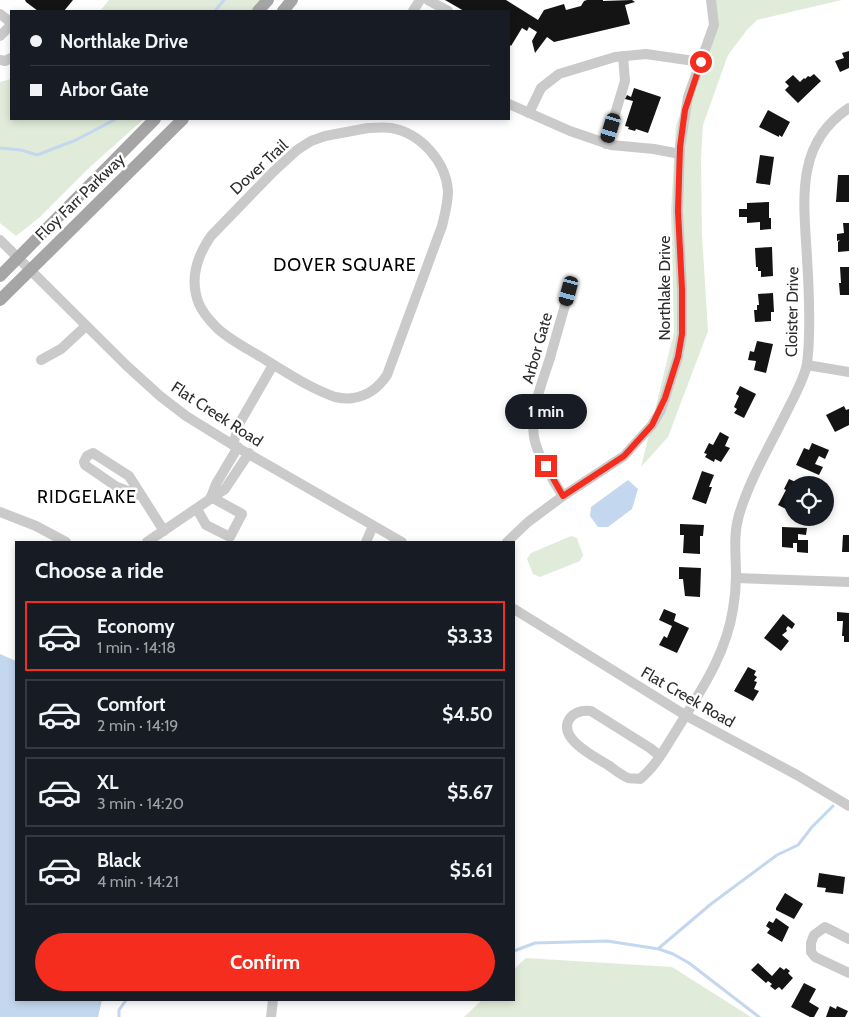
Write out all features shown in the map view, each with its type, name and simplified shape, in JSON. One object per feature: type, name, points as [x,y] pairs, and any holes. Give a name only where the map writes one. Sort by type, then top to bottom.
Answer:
[{"type":"main road","points":[[259,10],[268,0]]},
{"type":"main road","points":[[284,10],[292,0]]},
{"type":"main road","name":"Floy Farr Parkway","points":[[0,276],[155,120]]},
{"type":"main road","name":"Floy Farr Parkway","points":[[0,300],[29,269],[182,120]]},
{"type":"street","points":[[428,0],[446,10]]},
{"type":"street","name":"Northlake Drive","points":[[510,541],[528,522],[563,496],[624,456],[652,425],[665,398],[678,357],[682,334],[678,211],[680,154],[685,110],[714,25],[714,1]]},
{"type":"street","points":[[0,14],[8,24],[0,36]]},
{"type":"street","points":[[528,113],[541,88],[559,74],[623,56],[646,54],[701,62]]},
{"type":"street","points":[[606,144],[625,81],[623,56]]},
{"type":"street","points":[[510,104],[570,131],[606,144],[654,148],[680,154]]},
{"type":"street","name":"Cloister Drive","points":[[660,756],[591,711],[581,710],[567,724],[567,732],[584,750],[628,778],[640,779],[660,756],[702,690],[723,650],[730,629],[736,578],[736,535],[739,516],[759,464],[794,397],[807,365],[808,277],[804,188],[806,174],[813,149],[832,121],[849,108]]},
{"type":"street","name":"Dover Trail","points":[[368,128],[392,128],[419,141],[430,150],[446,177],[447,207],[442,226],[387,375],[378,387],[366,394],[353,398],[337,398],[304,382],[274,364],[227,336],[206,316],[199,303],[194,276],[196,262],[201,250],[217,230],[272,172],[297,150],[312,141],[340,132],[368,128]]},
{"type":"street","name":"Flat Creek Road","points":[[0,240],[86,326],[160,396],[186,416],[400,541]]},
{"type":"street","name":"Arbor Gate","points":[[563,496],[540,453],[534,439],[533,428],[540,391],[569,291]]},
{"type":"street","points":[[41,360],[60,349],[86,326]]},
{"type":"street","points":[[211,497],[236,446],[239,424],[274,364]]},
{"type":"street","points":[[807,365],[849,372]]},
{"type":"street","points":[[142,496],[117,487],[85,465],[84,462],[87,456],[93,453],[129,476],[142,496],[164,531]]},
{"type":"street","points":[[149,541],[225,489],[249,453]]},
{"type":"street","points":[[196,509],[206,525],[230,537],[242,514],[211,497]]},
{"type":"street","points":[[0,512],[36,526],[64,541]]},
{"type":"street","points":[[366,541],[373,526]]},
{"type":"street","points":[[736,578],[849,582]]},
{"type":"street","name":"Flat Creek Road","points":[[515,611],[685,715],[797,775],[849,806]]},
{"type":"street","points":[[849,939],[826,927],[814,935],[811,943],[811,952],[815,957],[849,973]]},
{"type":"street","points":[[271,1017],[273,1001]]},
{"type":"green space","points":[[109,0],[268,0],[259,10],[101,10]]},
{"type":"green space","points":[[711,0],[842,0],[757,20],[728,55],[703,125],[701,160],[702,235],[708,331],[668,437],[641,467],[674,332],[671,211],[676,125],[712,34]]},
{"type":"green space","points":[[10,79],[10,120],[143,120],[91,166],[40,217],[16,236],[0,223],[0,82]]},
{"type":"green space","points":[[571,536],[577,538],[583,555],[580,561],[540,577],[533,574],[527,559],[531,553]]},
{"type":"green space","points":[[526,958],[672,967],[751,1017],[464,1017],[481,1001],[515,1001],[515,968]]},
{"type":"water","points":[[628,480],[638,489],[632,509],[608,527],[598,527],[590,516],[591,507]]},
{"type":"water","points":[[0,654],[15,661],[15,1001],[102,1001],[98,1017],[0,1017]]},
{"type":"building","points":[[25,0],[73,0],[65,10],[37,10]]},
{"type":"building","points":[[445,0],[506,0],[538,20],[544,10],[564,4],[566,10],[581,6],[587,0],[632,0],[635,2],[625,5],[630,24],[554,42],[547,37],[535,53],[532,41],[537,32],[529,27],[527,31],[522,28],[510,45],[510,10],[462,10]]},
{"type":"building","points":[[849,51],[849,68],[840,72],[835,61],[844,58],[842,53]]},
{"type":"building","points":[[814,74],[821,81],[798,103],[785,90],[789,86],[785,82],[793,75],[800,82]]},
{"type":"building","points":[[634,88],[661,97],[648,133],[636,129],[635,131],[628,129],[629,127],[625,126],[633,101],[625,99],[627,95],[631,97]]},
{"type":"building","points":[[768,110],[790,122],[782,137],[759,127]]},
{"type":"building","points":[[760,155],[774,157],[770,185],[756,183]]},
{"type":"building","points":[[838,175],[849,175],[849,202],[836,202]]},
{"type":"building","points":[[769,202],[771,229],[760,230],[760,222],[747,223],[747,217],[739,217],[739,209],[747,209],[747,203]]},
{"type":"building","points":[[843,223],[849,223],[849,251],[838,252],[838,242],[840,240],[837,241],[837,234],[844,233]]},
{"type":"building","points":[[772,247],[773,276],[761,277],[761,271],[758,271],[758,267],[756,267],[755,248]]},
{"type":"building","points":[[840,267],[849,267],[849,295],[840,295]]},
{"type":"building","points":[[773,293],[774,312],[771,312],[771,321],[755,322],[754,310],[757,310],[757,305],[759,305],[758,294]]},
{"type":"building","points":[[757,341],[773,344],[766,373],[754,370],[756,361],[748,360],[750,351],[754,352]]},
{"type":"building","points":[[740,386],[756,394],[744,418],[734,413],[737,409],[734,407],[739,396],[736,394]]},
{"type":"building","points":[[844,406],[846,410],[849,409],[849,425],[835,432],[826,415]]},
{"type":"building","points":[[720,432],[729,437],[725,446],[730,448],[721,462],[715,459],[714,462],[705,457],[707,454],[704,453],[709,443],[713,445]]},
{"type":"building","points":[[812,443],[829,450],[825,459],[819,456],[815,464],[823,467],[819,475],[796,465],[804,448],[809,450]]},
{"type":"building","points":[[702,471],[714,475],[709,487],[712,487],[706,504],[692,499]]},
{"type":"building","points":[[784,494],[784,508],[778,505]]},
{"type":"building","points":[[680,524],[704,525],[703,536],[700,536],[700,554],[683,553],[684,535],[680,535]]},
{"type":"building","points":[[782,527],[807,528],[806,535],[798,534],[798,540],[808,540],[808,553],[797,552],[797,543],[793,543],[793,548],[782,547]]},
{"type":"building","points":[[843,535],[849,535],[849,552],[842,552]]},
{"type":"building","points":[[679,567],[701,568],[700,597],[685,596],[683,579],[679,579]]},
{"type":"building","points":[[664,609],[676,614],[674,621],[689,628],[677,653],[659,645],[664,636],[667,638],[672,626],[659,620]]},
{"type":"building","points":[[837,612],[849,613],[849,642],[844,642],[844,636],[842,636],[843,621],[837,621]]},
{"type":"building","points":[[783,614],[795,624],[792,629],[788,626],[787,631],[782,635],[789,641],[781,651],[764,638]]},
{"type":"building","points":[[748,667],[756,671],[754,675],[757,677],[754,681],[757,682],[754,689],[759,691],[753,701],[734,691]]},
{"type":"building","points":[[819,873],[845,877],[843,894],[825,892],[826,888],[817,887]]},
{"type":"building","points":[[785,893],[803,904],[794,919],[776,910]]},
{"type":"building","points":[[776,918],[789,927],[782,942],[767,933],[770,929],[766,926],[769,921],[773,923]]},
{"type":"building","points":[[758,963],[772,976],[780,967],[784,970],[786,968],[790,971],[788,973],[793,978],[782,990],[779,987],[775,990],[770,986],[772,984],[768,981],[766,983],[751,970]]},
{"type":"building","points":[[804,983],[816,989],[809,1002],[819,1008],[814,1017],[810,1017],[791,1007]]},
{"type":"building","points":[[830,1006],[836,1009],[837,1006],[848,1011],[845,1017],[826,1017]]},
{"type":"waterway","points":[[216,10],[224,0]]},
{"type":"waterway","points":[[0,148],[21,150],[37,155],[76,140],[114,120]]},
{"type":"waterway","points":[[659,948],[711,904],[777,855],[798,845],[812,827],[833,806]]},
{"type":"waterway","points":[[515,951],[535,943],[607,941],[659,949],[689,963],[759,1017]]},
{"type":"waterway","points":[[119,1017],[119,1010],[125,1001]]},
{"type":"district","name":"DOVER SQUARE","points":[[345,265]]},
{"type":"district","name":"RIDGELAKE","points":[[87,497]]},
{"type":"route","points":[[546,466],[563,496],[624,456],[652,425],[660,412],[672,370],[678,357],[682,334],[678,211],[680,147],[688,96],[701,62]]}]
